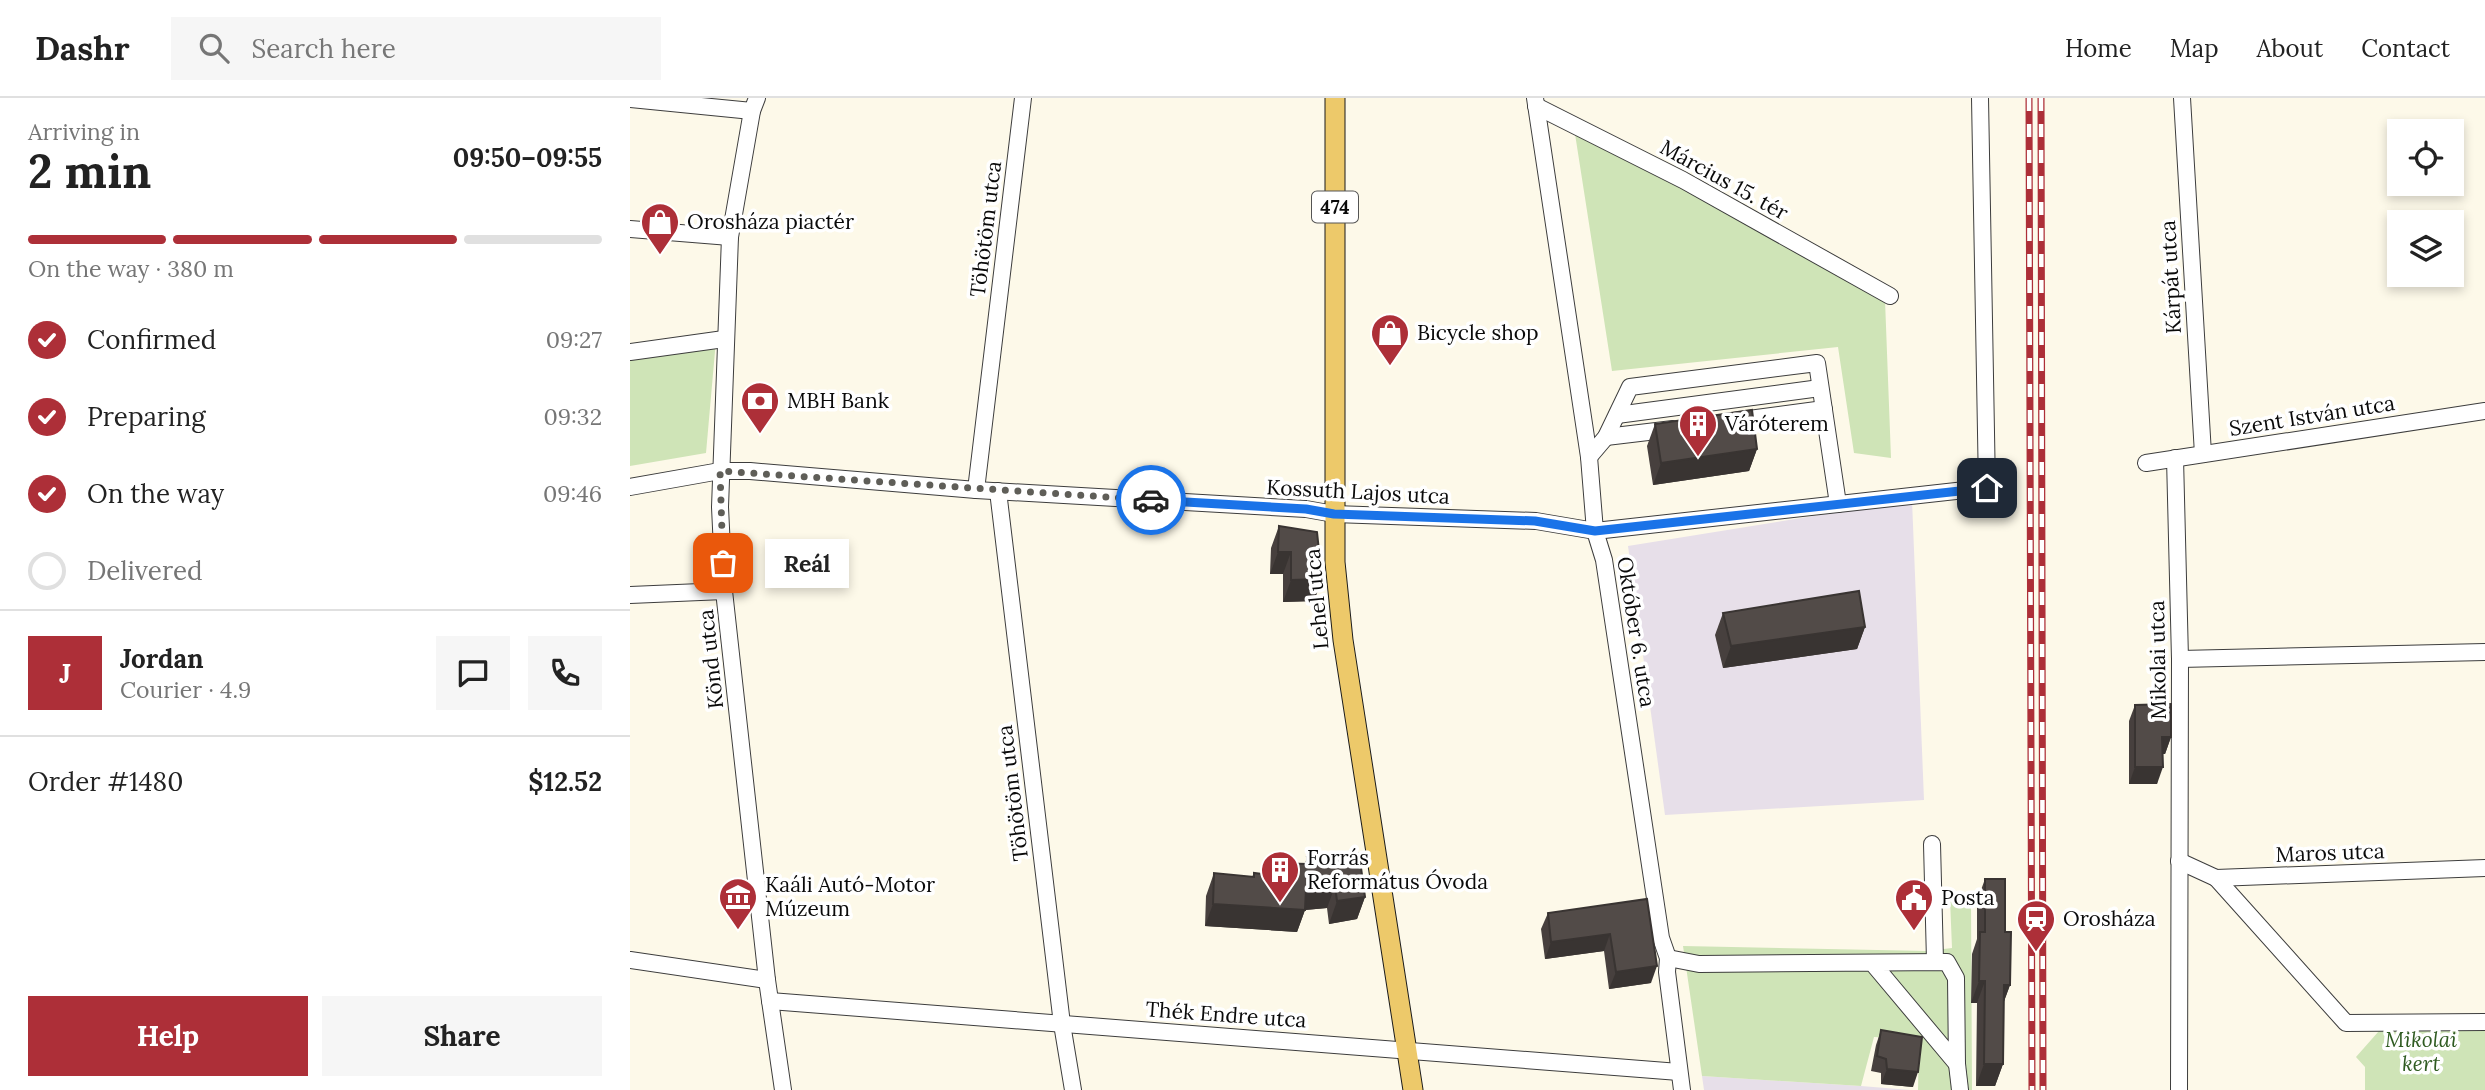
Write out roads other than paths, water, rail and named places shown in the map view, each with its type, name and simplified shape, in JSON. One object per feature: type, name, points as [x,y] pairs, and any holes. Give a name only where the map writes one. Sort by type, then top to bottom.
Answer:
[{"type":"main road","name":"Lehel utca","points":[[1335,98],[1335,562],[1343,640],[1413,1090]]},
{"type":"street","name":"Töhötöm utca","points":[[976,490],[1023,98]]},
{"type":"street","name":"Kossuth Lajos utca","points":[[630,487],[720,471],[976,490],[1306,509],[1334,514],[1535,521],[1595,531],[1990,488],[1980,98]]},
{"type":"street","name":"Kárpát utca","points":[[2182,98],[2203,454]]},
{"type":"street","points":[[630,99],[755,104]]},
{"type":"street","name":"Március 15. tér","points":[[1535,102],[1684,180],[1890,296]]},
{"type":"street","name":"Október 6. utca","points":[[1535,102],[1589,457],[1595,531],[1604,560],[1661,938],[1668,958],[1682,1090]]},
{"type":"street","name":"Könd utca","points":[[755,104],[730,237],[720,471],[724,591],[767,980],[783,1090]]},
{"type":"street","points":[[630,229],[730,237]]},
{"type":"street","points":[[630,352],[724,339]]},
{"type":"street","points":[[1589,457],[1606,437],[1630,387],[1817,363],[1838,504]]},
{"type":"street","points":[[1617,415],[1821,388]]},
{"type":"street","points":[[1717,423],[1824,409]]},
{"type":"street","name":"Szent István utca","points":[[2146,463],[2485,411]]},
{"type":"street","points":[[1606,437],[1689,426]]},
{"type":"street","name":"Mikolai utca","points":[[2175,458],[2180,659],[2179,1090]]},
{"type":"street","name":"Töhötöm utca","points":[[998,491],[1062,1024],[1073,1090]]},
{"type":"street","points":[[630,595],[724,591]]},
{"type":"street","points":[[2180,659],[2485,652]]},
{"type":"street","points":[[1932,844],[1941,962],[1956,978],[1960,1090]]},
{"type":"street","name":"Maros utca","points":[[2179,861],[2216,878],[2485,868]]},
{"type":"street","points":[[2216,878],[2346,1023],[2485,1022]]},
{"type":"street","points":[[1668,958],[1691,964],[1874,965],[1941,962]]},
{"type":"street","points":[[630,960],[767,980]]},
{"type":"street","points":[[1874,965],[1957,1064]]},
{"type":"street","name":"Thék Endre utca","points":[[770,1001],[1679,1072]]},
{"type":"railway","points":[[2029,98],[2032,1090]]},
{"type":"railway","points":[[2041,98],[2043,1090]]},
{"type":"place","name":"Orosháza piactér","points":[[660,256]]},
{"type":"place","name":"Bicycle shop","points":[[1390,367]]},
{"type":"place","name":"MBH Bank","points":[[760,435]]},
{"type":"place","name":"Váróterem","points":[[1698,458]]},
{"type":"place","name":"Reál","points":[[723,563]]},
{"type":"place","name":"Forrás Református Óvoda","points":[[1280,904]]},
{"type":"place","name":"Kaáli Autó-Motor Múzeum","points":[[738,931]]},
{"type":"place","name":"Posta","points":[[1914,932]]},
{"type":"place","name":"Orosháza","points":[[2036,953]]},
{"type":"park label","name":"Mikolai kert","points":[[2421,1052]]}]
